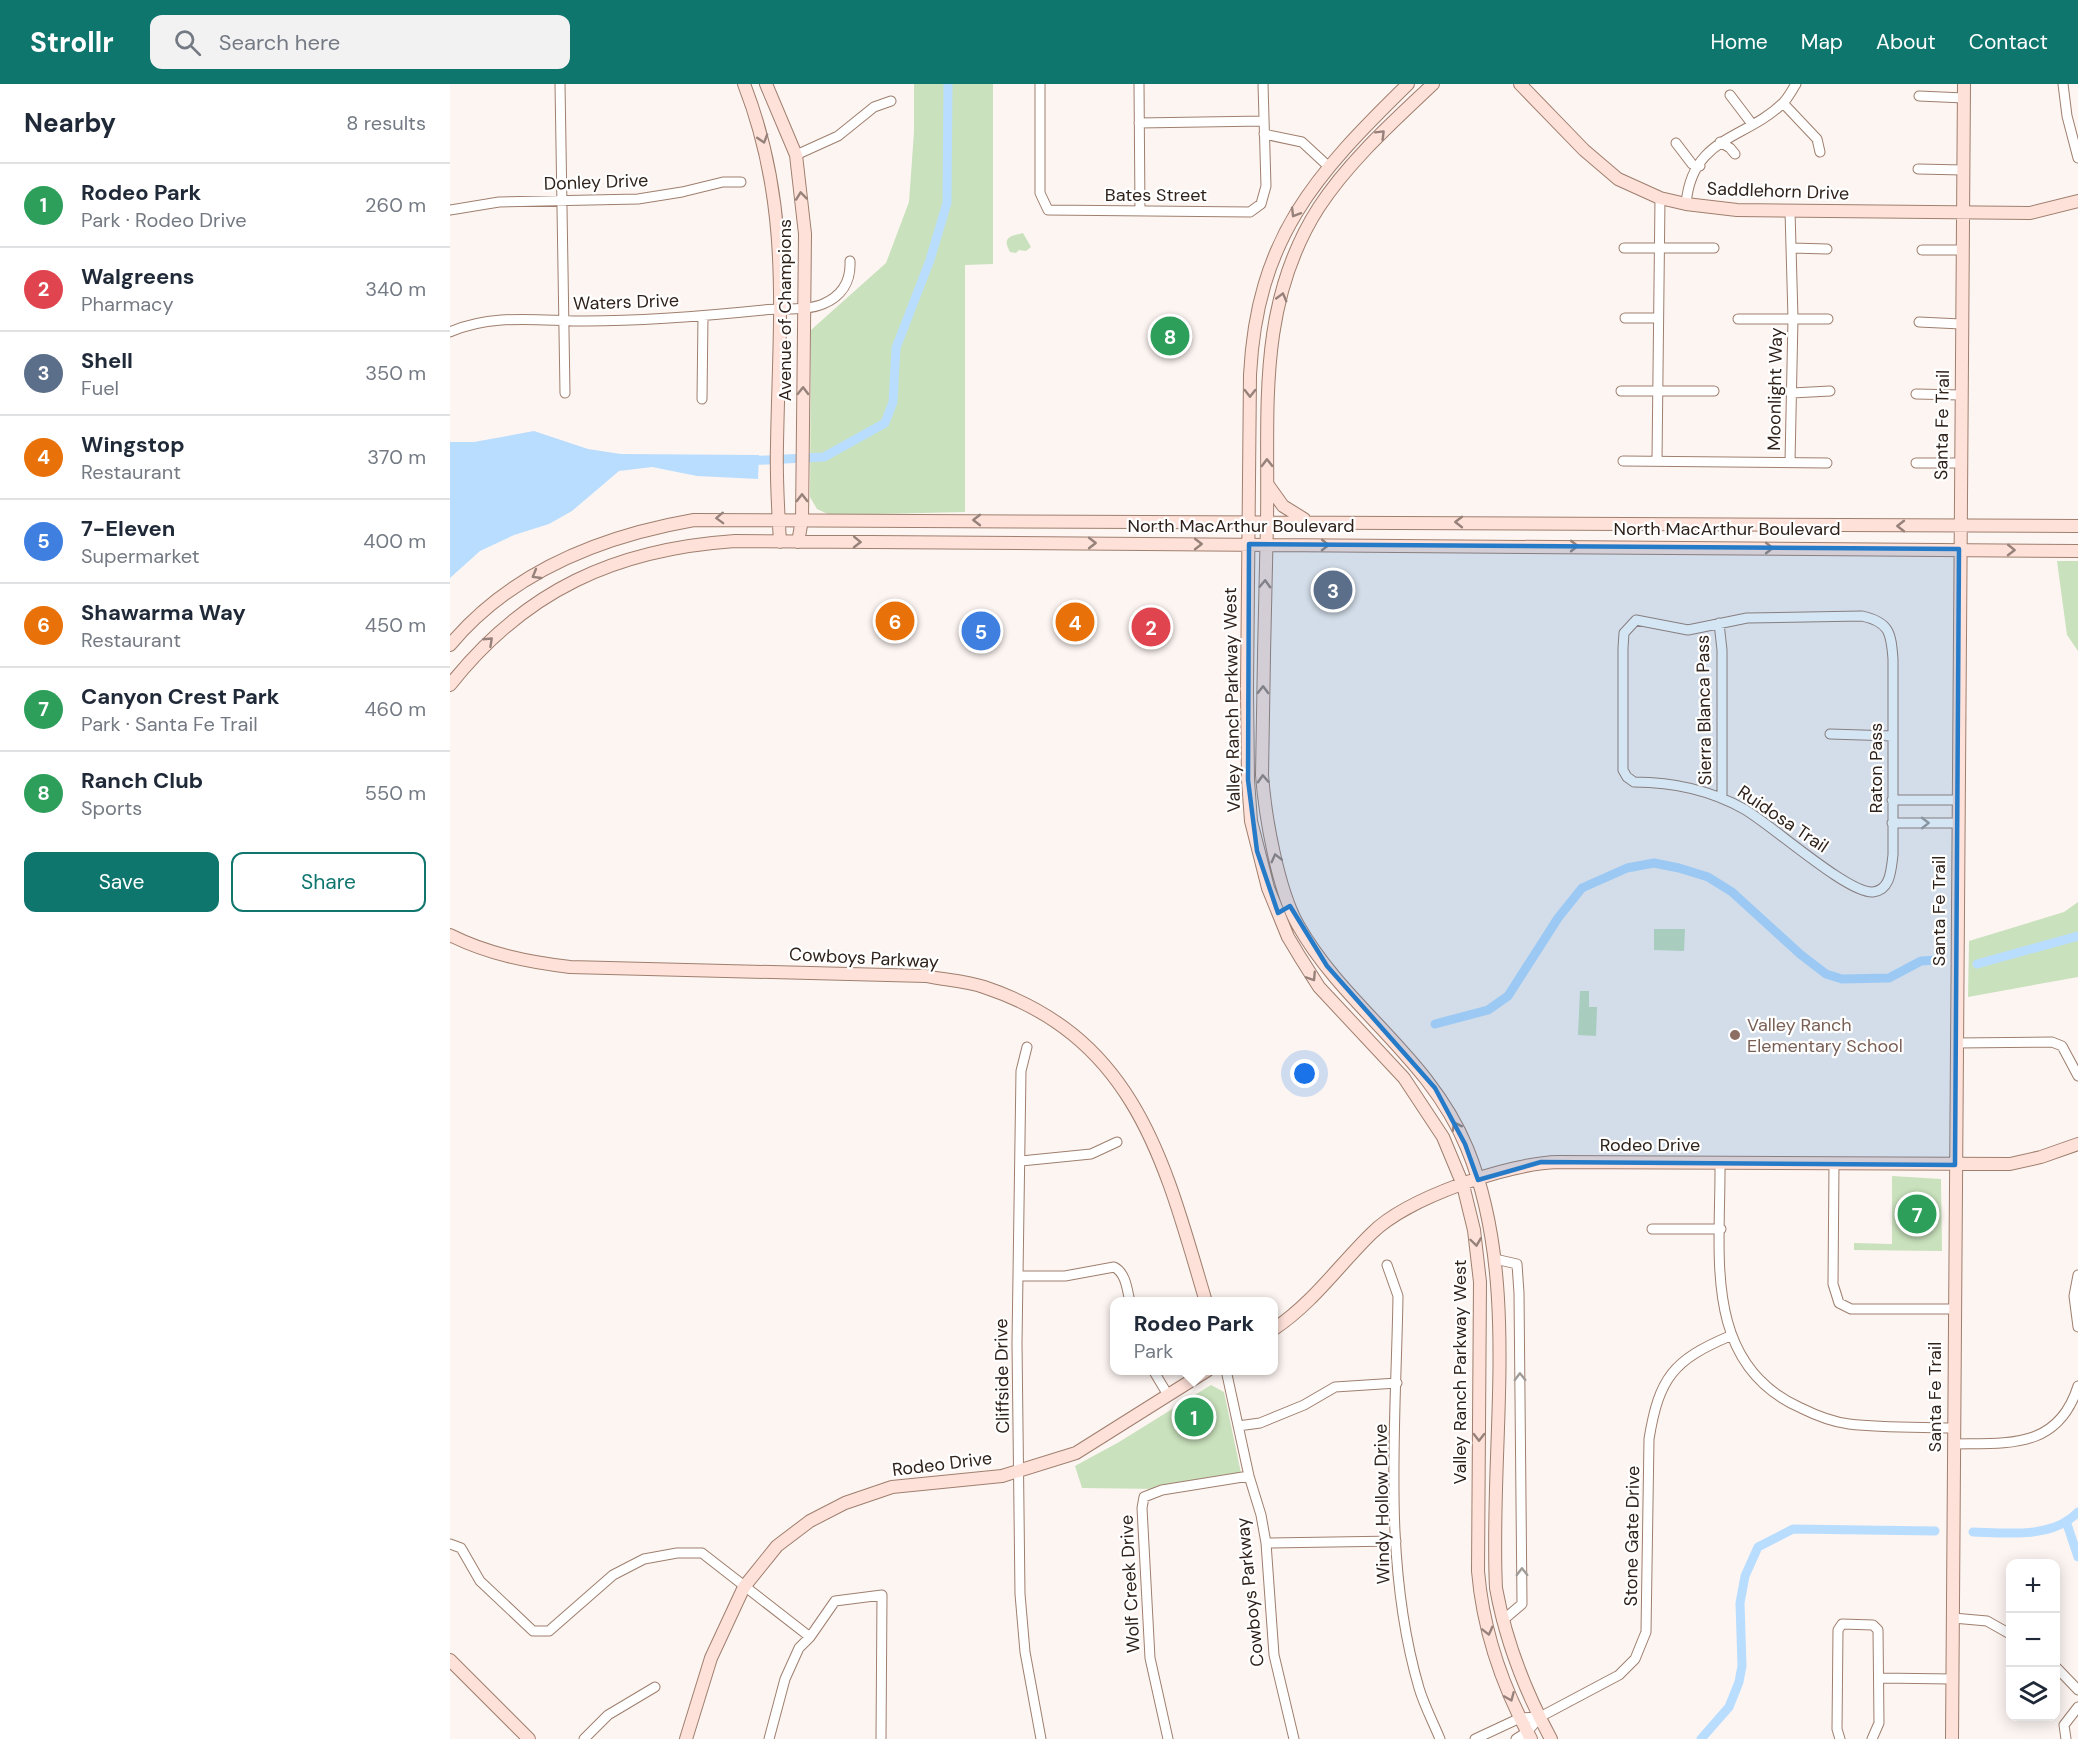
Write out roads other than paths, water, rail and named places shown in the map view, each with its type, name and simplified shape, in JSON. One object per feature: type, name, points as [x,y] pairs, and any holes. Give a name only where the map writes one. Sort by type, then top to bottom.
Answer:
[{"type":"main road","name":"Avenue of Champions","points":[[744,84],[767,153],[779,228],[777,477],[780,542]]},
{"type":"main road","name":"Avenue of Champions","points":[[766,84],[795,155],[805,234],[802,520],[798,542]]},
{"type":"main road","name":"Valley Ranch Parkway West","points":[[1408,84],[1328,166],[1293,216],[1270,264],[1251,351],[1248,748],[1251,821],[1262,871],[1283,926],[1319,987],[1404,1078],[1443,1137],[1463,1185],[1477,1249],[1480,1282],[1478,1553],[1480,1594],[1495,1660],[1529,1736]]},
{"type":"main road","name":"Valley Ranch Parkway West","points":[[1433,84],[1341,177],[1319,208],[1293,261],[1281,299],[1269,354],[1266,420],[1268,484],[1262,775],[1267,819],[1290,906],[1296,920],[1337,978],[1419,1067],[1453,1119],[1478,1180],[1495,1259],[1499,1298],[1496,1588],[1502,1621],[1519,1676],[1551,1739]]},
{"type":"main road","name":"Saddlehorn Drive","points":[[1520,84],[1618,179],[1659,198],[1686,204],[1737,210],[2030,213],[2078,201]]},
{"type":"main road","name":"Santa Fe Trail","points":[[1952,1739],[1954,1165],[1964,84]]},
{"type":"main road","points":[[1328,166],[1341,177]]},
{"type":"main road","points":[[1251,351],[1269,354]]},
{"type":"main road","points":[[1268,484],[1282,506],[1308,521]]},
{"type":"main road","name":"North MacArthur Boulevard","points":[[450,645],[493,602],[577,552],[630,532],[694,520],[2078,526]]},
{"type":"main road","points":[[1035,521],[1036,543]]},
{"type":"main road","name":"North MacArthur Boulevard","points":[[450,685],[480,649],[518,613],[547,594],[603,568],[701,543],[1266,544],[2078,551]]},
{"type":"main road","points":[[1248,748],[1262,749]]},
{"type":"main road","points":[[1278,913],[1290,906]]},
{"type":"main road","points":[[1283,926],[1296,920]]},
{"type":"main road","name":"Cowboys Parkway","points":[[450,935],[471,946],[525,961],[570,968],[926,976],[976,985],[1017,1000],[1058,1024],[1091,1051],[1115,1076],[1143,1118],[1162,1160],[1204,1297]]},
{"type":"main road","name":"Rodeo Drive","points":[[1278,1326],[1316,1294],[1380,1225],[1429,1197],[1541,1162],[1954,1165],[2021,1162],[2063,1151],[2078,1144]]},
{"type":"main road","points":[[1479,1374],[1497,1375]]},
{"type":"main road","name":"Rodeo Drive","points":[[686,1739],[711,1658],[744,1587],[777,1546],[810,1521],[845,1503],[892,1486],[962,1481],[1020,1471],[1076,1453],[1201,1375]]},
{"type":"main road","points":[[1478,1553],[1495,1554]]},
{"type":"main road","points":[[450,1660],[530,1739]]},
{"type":"street","points":[[560,84],[566,393]]},
{"type":"street","name":"Bates Street","points":[[1040,84],[1040,193],[1048,210],[1250,212],[1261,204],[1266,186],[1264,134]]},
{"type":"street","points":[[1139,84],[1140,211]]},
{"type":"street","points":[[1263,84],[1264,134],[1302,142],[1328,166]]},
{"type":"street","points":[[1686,204],[1687,190],[1700,166],[1720,142],[1784,103],[1796,84]]},
{"type":"street","points":[[2063,84],[2067,116],[2078,158]]},
{"type":"street","points":[[1730,94],[1752,124]]},
{"type":"street","points":[[1919,96],[1964,98]]},
{"type":"street","points":[[795,155],[838,136],[874,107],[891,101]]},
{"type":"street","points":[[1784,103],[1817,139],[1820,152]]},
{"type":"street","points":[[1139,123],[1264,121]]},
{"type":"street","points":[[1720,142],[1735,154]]},
{"type":"street","points":[[1676,143],[1687,159],[1700,166]]},
{"type":"street","points":[[1918,170],[1963,170]]},
{"type":"street","name":"Donley Drive","points":[[450,210],[499,202],[638,199],[723,182],[741,182]]},
{"type":"street","points":[[1657,460],[1659,198]]},
{"type":"street","name":"Moonlight Way","points":[[1623,461],[1790,462],[1793,318],[1790,211]]},
{"type":"street","points":[[1624,248],[1714,248]]},
{"type":"street","points":[[1792,248],[1827,249]]},
{"type":"street","points":[[1922,250],[1962,250]]},
{"type":"street","name":"Waters Drive","points":[[450,332],[485,321],[703,316],[820,305],[841,292],[848,280],[850,261]]},
{"type":"street","points":[[702,399],[703,316]]},
{"type":"street","points":[[1625,318],[1658,318]]},
{"type":"street","points":[[1738,319],[1828,319]]},
{"type":"street","points":[[1919,322],[1961,324]]},
{"type":"street","points":[[1621,391],[1714,391]]},
{"type":"street","points":[[1792,393],[1830,392]]},
{"type":"street","points":[[1916,394],[1961,395]]},
{"type":"street","points":[[1790,462],[1827,463]]},
{"type":"street","points":[[1916,463],[1960,463]]},
{"type":"street","name":"Raton Pass","points":[[1719,622],[1748,618],[1862,616],[1882,621],[1888,628],[1892,648],[1893,855],[1888,881],[1882,889],[1873,892],[1858,889]]},
{"type":"street","name":"Ruidosa Trail","points":[[1719,622],[1703,629],[1688,630],[1636,620],[1624,633],[1623,767],[1627,777],[1634,782],[1701,789],[1722,798],[1778,831],[1840,879],[1858,889]]},
{"type":"street","name":"Sierra Blanca Pass","points":[[1719,622],[1722,650],[1722,798]]},
{"type":"street","points":[[1830,734],[1893,736]]},
{"type":"street","points":[[1892,800],[1958,800]]},
{"type":"street","points":[[1892,823],[1958,823]]},
{"type":"street","points":[[1956,1043],[2052,1042],[2062,1046],[2078,1076]]},
{"type":"street","name":"Cliffside Drive","points":[[1027,1047],[1022,1071],[1017,1343],[1020,1594],[1025,1652],[1041,1739]]},
{"type":"street","points":[[1021,1161],[1091,1154],[1117,1142]]},
{"type":"street","points":[[1720,1163],[1721,1286],[1730,1336],[1742,1361],[1757,1378],[1783,1400],[1811,1413],[1846,1424],[1953,1428]]},
{"type":"street","points":[[1834,1164],[1833,1284],[1839,1303],[1851,1309],[1954,1309]]},
{"type":"street","points":[[1652,1229],[1720,1229]]},
{"type":"street","points":[[1495,1259],[1517,1264],[1519,1293],[1522,1604],[1502,1621]]},
{"type":"street","name":"Windy Hollow Drive","points":[[1387,1265],[1398,1296],[1396,1541],[1400,1590],[1408,1640],[1420,1689],[1440,1739]]},
{"type":"street","points":[[1019,1276],[1065,1276],[1114,1267],[1119,1270],[1126,1284],[1129,1297]]},
{"type":"street","points":[[2078,1275],[2074,1296],[2078,1327]]},
{"type":"street","name":"Stone Gate Drive","points":[[1475,1739],[1520,1718],[1540,1718],[1619,1675],[1640,1651],[1646,1632],[1649,1439],[1654,1411],[1662,1389],[1672,1373],[1687,1358],[1700,1349],[1730,1336]]},
{"type":"street","points":[[1156,1375],[1168,1395]]},
{"type":"street","name":"Cowboys Parkway","points":[[1227,1375],[1249,1476],[1261,1515],[1266,1543],[1274,1655],[1294,1739]]},
{"type":"street","points":[[1238,1426],[1260,1423],[1304,1405],[1335,1387],[1396,1383]]},
{"type":"street","points":[[1953,1444],[2023,1442],[2060,1421],[2078,1386]]},
{"type":"street","name":"Wolf Creek Drive","points":[[1168,1739],[1147,1634],[1142,1508],[1144,1497],[1162,1490],[1249,1476]]},
{"type":"street","points":[[1266,1543],[1396,1541]]},
{"type":"street","points":[[450,1544],[461,1548],[480,1581],[533,1631],[549,1631],[613,1575],[644,1559],[677,1553],[702,1553],[810,1637]]},
{"type":"street","points":[[769,1739],[785,1678],[799,1648],[810,1637],[835,1600],[882,1595],[881,1739]]},
{"type":"street","points":[[1953,1618],[1987,1621],[2006,1632]]},
{"type":"street","points":[[1840,1739],[1837,1729],[1838,1629],[1842,1624],[1873,1625],[1878,1630],[1879,1723],[1872,1739]]},
{"type":"street","points":[[2060,1672],[2078,1690]]},
{"type":"street","points":[[1880,1678],[1952,1679]]},
{"type":"street","points":[[584,1739],[608,1715],[655,1687]]},
{"type":"street","points":[[2066,1739],[2064,1725],[2078,1707]]},
{"type":"street","name":"Stone Gate Drive","points":[[1516,1739],[1529,1736],[1540,1718]]},
{"type":"water","points":[[534,431],[588,449],[621,454],[759,455],[758,479],[697,476],[652,467],[619,471],[572,511],[549,524],[514,535],[480,551],[450,578],[450,442],[474,442]]},
{"type":"waterway","points":[[747,461],[824,457],[885,423],[893,402],[896,348],[930,260],[947,203],[948,84]]},
{"type":"waterway","points":[[1435,1024],[1488,1010],[1508,996],[1558,918],[1582,888],[1627,868],[1654,863],[1708,877],[1732,892],[1800,954],[1826,974],[1842,979],[1889,978],[1921,961],[1936,960]]},
{"type":"waterway","points":[[1977,964],[2078,936]]},
{"type":"waterway","points":[[1973,1532],[2015,1533],[2043,1530],[2056,1527],[2078,1512]]},
{"type":"waterway","points":[[2067,1524],[2078,1557]]},
{"type":"waterway","points":[[1701,1739],[1729,1707],[1739,1682],[1742,1666],[1740,1603],[1745,1576],[1758,1547],[1793,1529],[1935,1531]]},
{"type":"place","name":"Ranch Club","points":[[1170,336]]},
{"type":"place","name":"Shell","points":[[1333,590]]},
{"type":"place","name":"Shawarma Way","points":[[895,621]]},
{"type":"place","name":"Wingstop","points":[[1075,622]]},
{"type":"place","name":"Walgreens","points":[[1151,627]]},
{"type":"place","name":"7-Eleven","points":[[981,631]]},
{"type":"place","name":"Valley Ranch Elementary School","points":[[1735,1035]]},
{"type":"place","name":"Canyon Crest Park","points":[[1917,1214]]},
{"type":"place","name":"Rodeo Park","points":[[1194,1417]]}]
